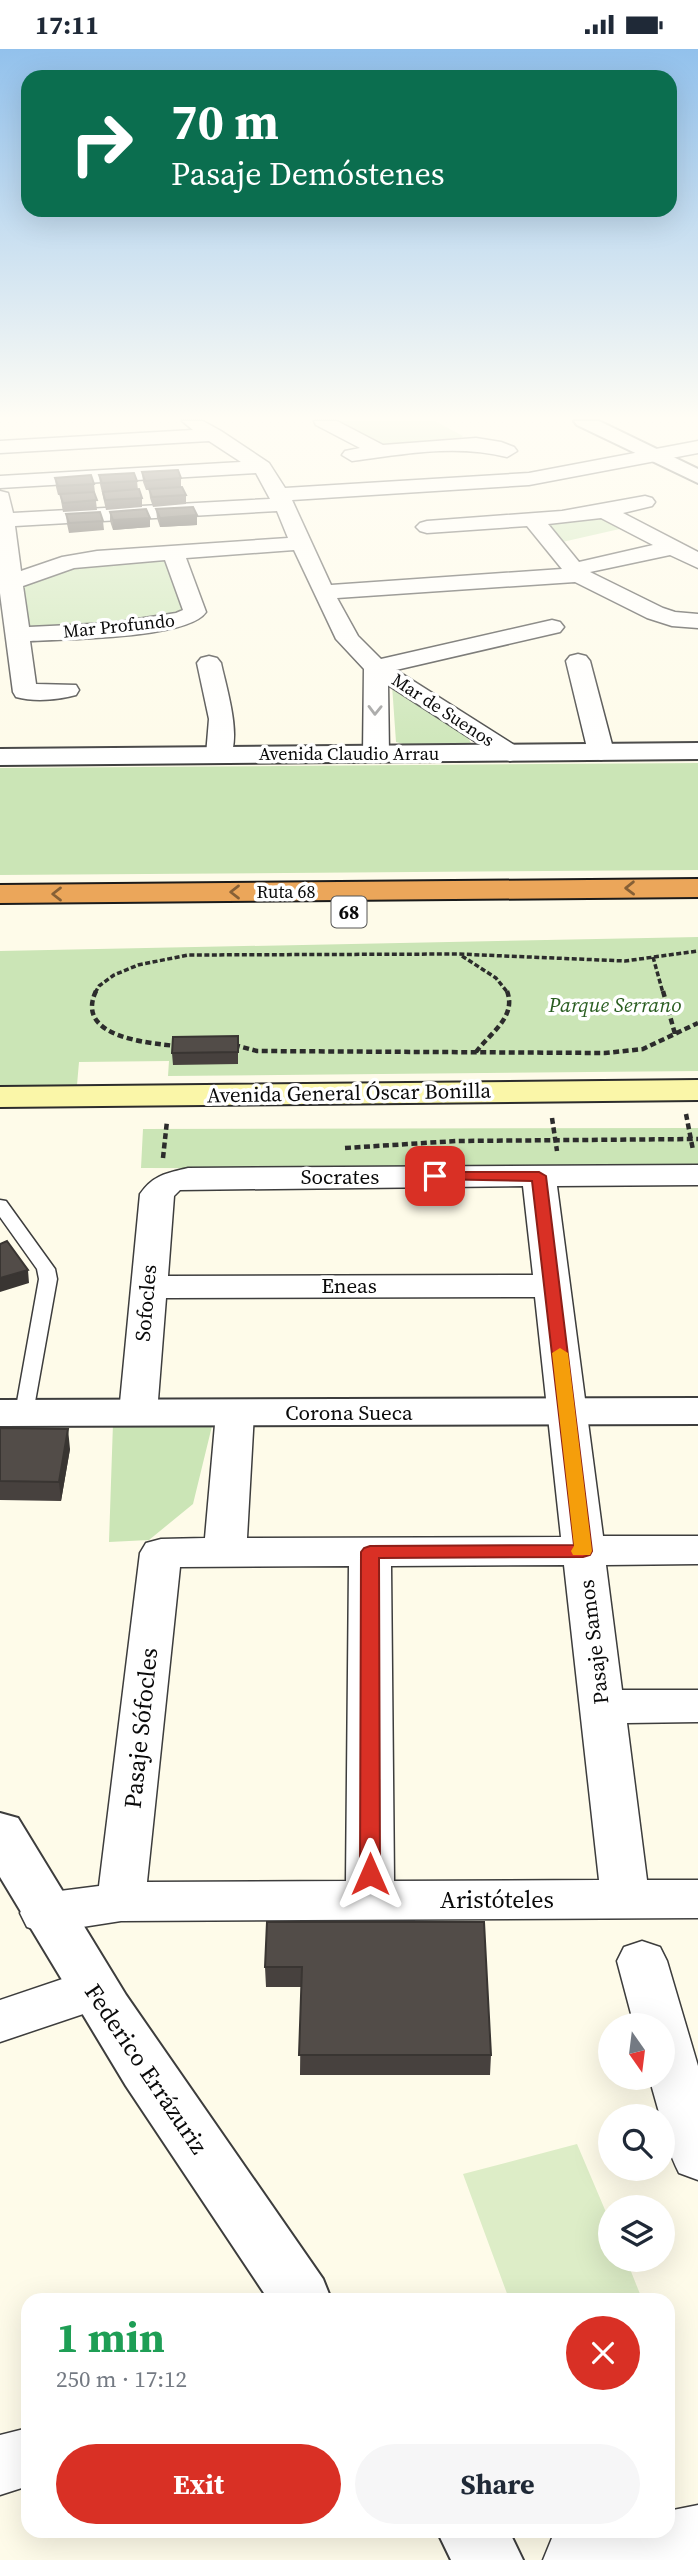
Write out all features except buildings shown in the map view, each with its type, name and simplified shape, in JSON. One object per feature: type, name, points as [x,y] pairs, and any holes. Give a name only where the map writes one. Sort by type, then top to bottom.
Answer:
[{"type":"highway","name":"Ruta 68","points":[[0,894],[698,887]]},
{"type":"highway","name":"Ruta 68","points":[[0,915],[698,910]]},
{"type":"main road","name":"Avenida General Óscar Bonilla","points":[[0,1097],[693,1114]]},
{"type":"main road","name":"Avenida General Óscar Bonilla","points":[[0,1116],[693,1114]]},
{"type":"street","points":[[4,538],[4,584],[18,635],[25,692],[67,690]]},
{"type":"street","name":"Mar de Suenos","points":[[300,538],[323,592],[348,639],[376,667],[510,753]]},
{"type":"street","points":[[429,538],[457,583]]},
{"type":"street","points":[[548,538],[577,572],[655,613],[672,619],[698,621]]},
{"type":"street","points":[[652,538],[698,561]]},
{"type":"street","points":[[4,584],[69,562],[302,543]]},
{"type":"street","points":[[323,592],[577,572],[670,548]]},
{"type":"street","name":"Mar Profundo","points":[[18,635],[164,624],[190,617],[195,612],[173,552]]},
{"type":"street","points":[[376,667],[552,627]]},
{"type":"street","points":[[578,661],[601,752]]},
{"type":"street","points":[[209,663],[221,719],[219,755]]},
{"type":"street","name":"Mar de Suenos","points":[[376,667],[376,754]]},
{"type":"street","name":"Avenida Claudio Arrau","points":[[0,757],[698,751]]},
{"type":"street","name":"Socrates","points":[[168,1170],[539,1176],[698,1175]]},
{"type":"street","name":"Sofocles","points":[[138,1413],[147,1287],[168,1170]]},
{"type":"street","name":"Pasaje Samos","points":[[539,1176],[625,1899]]},
{"type":"street","name":"Eneas","points":[[147,1287],[552,1286]]},
{"type":"street","name":"Corona Sueca","points":[[12,1413],[698,1411]]},
{"type":"street","points":[[235,1413],[225,1553],[698,1550]]},
{"type":"street","points":[[370,1552],[370,1900]]},
{"type":"street","name":"Pasaje Sófocles","points":[[121,1902],[161,1553],[225,1553]]},
{"type":"street","points":[[602,1707],[698,1706]]},
{"type":"street","name":"Federico Errázuriz","points":[[0,1832],[44,1913],[92,1990],[298,2293]]},
{"type":"street","name":"Aristóteles","points":[[44,1913],[121,1902],[698,1899]]},
{"type":"street","points":[[642,1961],[657,2013]]},
{"type":"street","points":[[0,2021],[92,1990]]},
{"type":"street","points":[[676,2080],[698,2156]]},
{"type":"street","points":[[0,2466],[21,2459]]},
{"type":"street","points":[[574,2560],[698,2536]]},
{"type":"street","points":[[474,2538],[491,2560]]},
{"type":"lane","points":[[0,1205],[46,1269],[48,1279],[12,1413]]},
{"type":"path","points":[[177,1046],[133,1041],[109,1032],[93,1013],[91,1002],[99,986],[114,975],[138,965],[188,954],[458,954],[625,961],[698,951]]},
{"type":"path","points":[[458,954],[500,981],[509,997],[508,1012],[476,1052]]},
{"type":"path","points":[[653,957],[675,1034]]},
{"type":"path","points":[[226,1045],[238,1045],[257,1051],[605,1053],[643,1049],[698,1023]]},
{"type":"path","points":[[693,1114],[698,1139]]},
{"type":"path","points":[[341,1148],[456,1141],[693,1114]]},
{"type":"path","points":[[693,1114],[698,1175]]},
{"type":"path","points":[[167,1123],[168,1170]]},
{"type":"green space","points":[[555,538],[579,538],[558,543]]},
{"type":"green space","points":[[173,552],[190,617],[18,635],[11,582],[70,562]]},
{"type":"green space","points":[[392,685],[468,738],[471,743],[407,745],[396,742]]},
{"type":"green space","points":[[698,763],[698,870],[0,875],[0,768]]},
{"type":"green space","name":"Parque Serrano","points":[[698,937],[698,1071],[168,1076],[169,1061],[79,1062],[77,1085],[0,1086],[0,951]]},
{"type":"green space","points":[[698,1128],[698,1169],[141,1168],[143,1129]]},
{"type":"green space","points":[[113,1423],[212,1426],[193,1504],[149,1540],[109,1542]]},
{"type":"green space","points":[[577,2144],[599,2195],[598,2272],[631,2272],[640,2293],[507,2293],[463,2174]]},
{"type":"slow traffic","points":[[560,1353],[583,1551],[580,1551]]},
{"type":"route","points":[[370,1874],[370,1552],[583,1551],[539,1176],[435,1176]]}]
